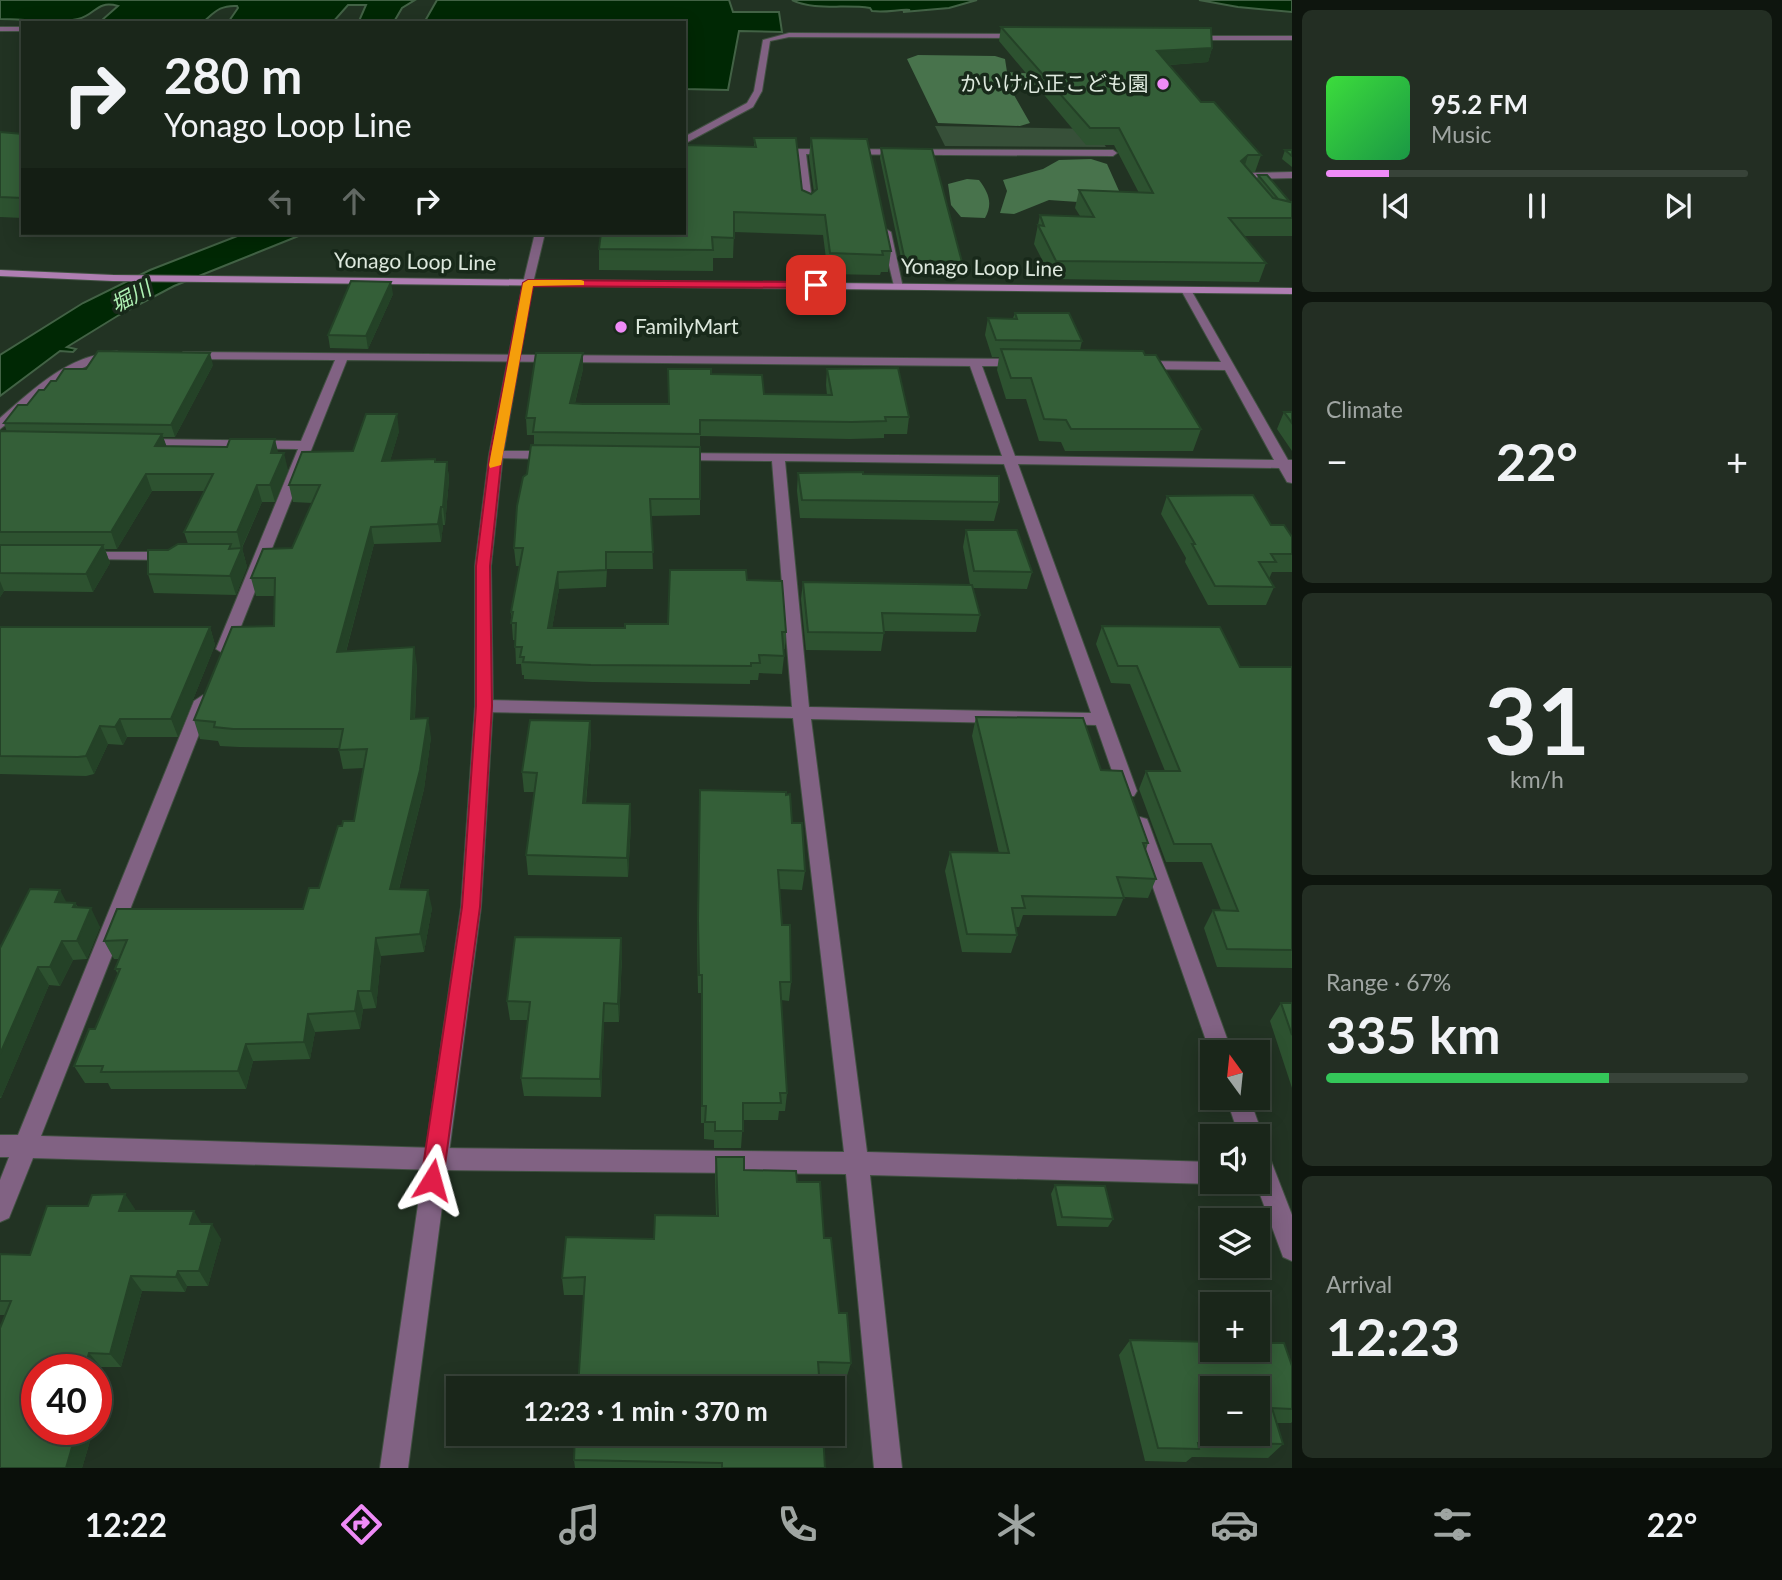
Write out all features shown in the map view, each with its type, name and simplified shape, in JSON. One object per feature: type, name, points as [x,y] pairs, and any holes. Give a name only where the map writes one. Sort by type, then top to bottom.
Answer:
[{"type":"main road","name":"Yonago Loop Line","points":[[0,273],[113,278],[1292,291]]},
{"type":"street","points":[[0,29],[21,29]]},
{"type":"street","points":[[686,140],[750,105],[758,91],[767,40],[772,37],[1026,36]]},
{"type":"street","points":[[1177,38],[1292,38]]},
{"type":"street","points":[[686,149],[697,150]]},
{"type":"street","points":[[762,151],[1113,153]]},
{"type":"street","points":[[801,152],[808,209]]},
{"type":"street","points":[[871,153],[873,164]]},
{"type":"street","points":[[1260,199],[1243,178],[1292,175]]},
{"type":"street","points":[[882,215],[899,286]]},
{"type":"street","points":[[394,1468],[471,907],[484,706],[483,566],[496,454],[540,235]]},
{"type":"street","points":[[1186,290],[1288,464],[1292,479]]},
{"type":"street","points":[[0,425],[83,359],[135,355]]},
{"type":"street","points":[[177,355],[1029,363]]},
{"type":"street","points":[[220,660],[254,556],[308,445],[342,357]]},
{"type":"street","points":[[975,363],[1217,1040]]},
{"type":"street","points":[[1123,364],[1230,366]]},
{"type":"street","points":[[126,443],[308,445]]},
{"type":"street","points":[[496,454],[569,455]]},
{"type":"street","points":[[667,456],[1288,464]]},
{"type":"street","points":[[778,457],[801,711],[857,1163],[888,1468]]},
{"type":"street","points":[[72,556],[194,556]]},
{"type":"street","points":[[0,1210],[210,685]]},
{"type":"street","points":[[484,706],[1102,719]]},
{"type":"street","points":[[0,1146],[435,1159],[857,1163],[1200,1173]]},
{"type":"street","points":[[1270,1193],[1292,1248]]},
{"type":"shaded area","points":[[918,55],[995,56],[1005,59],[1007,72],[1036,74],[1045,84],[1010,88],[1030,123],[1020,126],[938,123],[907,59]]},
{"type":"shaded area","points":[[935,126],[1095,129],[1106,147],[945,146]]},
{"type":"shaded area","points":[[1091,159],[1107,164],[1120,193],[1078,202],[1049,200],[1014,214],[1000,213],[1007,191],[1003,180],[1043,169],[1059,160]]},
{"type":"shaded area","points":[[967,179],[979,180],[985,189],[989,208],[985,218],[961,217],[951,205],[948,184]]},
{"type":"water","points":[[0,0],[415,0],[402,8],[395,20],[359,21],[366,5],[348,5],[334,21],[229,21],[237,6],[218,10],[204,21],[102,20],[118,6],[111,5],[100,6],[78,19],[0,19]]},
{"type":"water","points":[[437,0],[729,0],[733,12],[779,12],[782,32],[739,31],[728,90],[686,89],[686,21],[425,21]]},
{"type":"water","points":[[792,0],[977,0],[949,8],[903,12],[910,10],[872,11],[870,8],[810,5]]},
{"type":"water","points":[[1199,0],[1292,0],[1292,12],[1238,7]]},
{"type":"water","name":"堀川","points":[[240,235],[301,235],[174,286],[119,315],[67,347],[76,349],[73,352],[60,351],[0,396],[0,355],[83,303],[150,270]]},
{"type":"building","points":[[1001,27],[1211,28],[1212,48],[1157,51],[1201,102],[1214,102],[1261,155],[1248,155],[1241,161],[1273,198],[1292,202],[1292,218],[1229,218],[1266,263],[1056,261],[1038,225],[1044,226],[1040,215],[1094,217],[1079,190],[1153,193],[1119,128],[1090,128]]},
{"type":"building","points":[[0,132],[21,134],[21,198],[0,197]]},
{"type":"building","points":[[754,138],[796,138],[802,190],[811,194],[817,189],[811,138],[867,139],[891,251],[882,251],[883,255],[830,253],[825,215],[734,212],[734,238],[712,237],[713,250],[599,249],[601,235],[686,235],[686,145],[756,147]]},
{"type":"building","points":[[881,148],[932,149],[962,262],[905,261]]},
{"type":"building","points":[[1258,175],[1267,175],[1290,202],[1278,199]]},
{"type":"building","points":[[351,281],[391,282],[366,336],[328,335]]},
{"type":"building","points":[[1015,313],[1069,313],[1082,341],[996,340],[988,318],[1017,319]]},
{"type":"building","points":[[1001,349],[1143,351],[1145,355],[1156,355],[1201,429],[1071,429],[1066,420],[1044,419],[1031,378],[1011,378]]},
{"type":"building","points":[[98,351],[210,353],[171,425],[4,423],[18,405],[27,405],[39,390],[44,390],[51,381],[56,381],[64,369],[86,369]]},
{"type":"building","points":[[536,353],[583,353],[570,403],[583,404],[669,404],[668,369],[711,369],[711,374],[762,375],[764,394],[832,395],[827,369],[898,368],[909,417],[852,422],[700,420],[700,434],[533,432],[535,418],[526,418]]},
{"type":"building","points":[[1284,412],[1292,412],[1292,423]]},
{"type":"building","points":[[366,414],[397,414],[382,461],[435,459],[435,462],[447,462],[443,507],[438,524],[371,527],[337,652],[414,647],[411,719],[428,718],[420,770],[390,889],[428,890],[420,934],[376,938],[371,991],[358,991],[355,1011],[308,1014],[304,1042],[246,1044],[238,1071],[101,1072],[103,1066],[74,1066],[89,1029],[95,1029],[120,969],[115,969],[127,940],[104,941],[117,909],[303,909],[309,888],[319,888],[338,826],[342,826],[343,821],[354,821],[367,749],[339,750],[343,729],[233,729],[214,727],[215,722],[194,720],[232,627],[274,626],[275,578],[251,578],[263,549],[292,548],[320,485],[289,485],[302,452],[353,451]]},
{"type":"building","points":[[0,431],[162,434],[155,446],[227,447],[230,439],[275,439],[271,453],[284,453],[270,485],[257,485],[237,532],[184,532],[213,474],[146,474],[111,532],[0,532]]},
{"type":"building","points":[[531,445],[700,447],[700,499],[650,499],[653,552],[606,552],[606,570],[558,572],[548,628],[625,628],[625,624],[668,624],[670,570],[746,570],[747,580],[782,581],[786,632],[782,632],[784,656],[759,655],[760,663],[751,663],[751,666],[523,662],[524,657],[520,657],[522,647],[515,647],[516,623],[511,623],[511,612],[523,548],[514,548],[517,506],[523,477],[527,474]]},
{"type":"building","points":[[798,473],[999,476],[999,502],[802,500]]},
{"type":"building","points":[[1253,495],[1271,525],[1284,525],[1292,537],[1292,554],[1271,554],[1276,562],[1259,562],[1274,587],[1215,586],[1192,544],[1195,544],[1167,496]]},
{"type":"building","points":[[966,530],[1017,530],[1032,572],[974,571]]},
{"type":"building","points":[[178,544],[231,544],[229,549],[242,548],[230,576],[148,574],[148,550],[168,550]]},
{"type":"building","points":[[0,545],[103,545],[86,574],[0,573]]},
{"type":"building","points":[[803,582],[972,585],[980,615],[882,613],[884,633],[808,632]]},
{"type":"building","points":[[1102,626],[1220,627],[1240,667],[1292,667],[1292,950],[1227,949],[1213,910],[1238,911],[1211,844],[1174,844],[1146,771],[1180,771],[1137,666],[1118,666]]},
{"type":"building","points":[[0,627],[210,627],[171,719],[120,719],[115,727],[100,726],[86,756],[78,757],[0,756]]},
{"type":"building","points":[[976,717],[1083,718],[1101,770],[1122,771],[1148,843],[1143,843],[1156,879],[1117,877],[1124,898],[1022,896],[1025,908],[1012,908],[1017,935],[967,934],[950,852],[1009,853]]},
{"type":"building","points":[[530,720],[590,721],[583,803],[630,804],[627,858],[526,855],[537,773],[522,772]]},
{"type":"building","points":[[700,790],[786,792],[786,795],[790,794],[792,823],[802,823],[805,871],[778,870],[782,925],[790,925],[791,982],[780,982],[787,1093],[780,1093],[781,1103],[743,1103],[743,1131],[715,1131],[715,1122],[705,1122],[706,1106],[702,1106],[702,975],[699,975],[698,921]]},
{"type":"building","points":[[30,889],[60,890],[55,902],[75,903],[73,907],[91,908],[77,941],[62,941],[50,967],[38,967],[0,1054],[0,948]]},
{"type":"building","points":[[515,937],[621,938],[618,1004],[604,1003],[600,1079],[521,1078],[530,1002],[507,1001]]},
{"type":"building","points":[[1281,1003],[1292,1003],[1292,1035]]},
{"type":"building","points":[[716,1157],[744,1157],[744,1170],[796,1171],[797,1182],[820,1182],[824,1238],[831,1238],[839,1313],[847,1313],[851,1363],[818,1362],[819,1376],[579,1376],[585,1277],[562,1278],[566,1237],[654,1239],[655,1215],[718,1216]]},
{"type":"building","points":[[1055,1185],[1105,1186],[1113,1219],[1062,1217]]},
{"type":"building","points":[[125,1194],[119,1211],[194,1211],[190,1224],[212,1224],[199,1271],[178,1271],[176,1277],[131,1276],[110,1354],[21,1354],[21,1445],[73,1445],[66,1468],[0,1468],[0,1328],[11,1301],[0,1301],[0,1254],[30,1255],[47,1206],[88,1206],[92,1195]]},
{"type":"building","points":[[1130,1340],[1200,1342],[1200,1362],[1270,1362],[1270,1343],[1284,1343],[1292,1366],[1292,1409],[1272,1408],[1283,1444],[1270,1444],[1270,1376],[1200,1376],[1199,1449],[1158,1448]]},
{"type":"building","points":[[575,1446],[824,1446],[825,1468],[722,1468],[722,1463],[574,1460]]},
{"type":"slow traffic","points":[[495,465],[528,283],[581,283]]},
{"type":"place","name":"かいけ心正こども園","points":[[1163,84]]},
{"type":"place","name":"FamilyMart","points":[[621,327]]},
{"type":"route","points":[[432,1180],[471,907],[484,706],[483,566],[496,454],[528,283],[816,285]]}]
